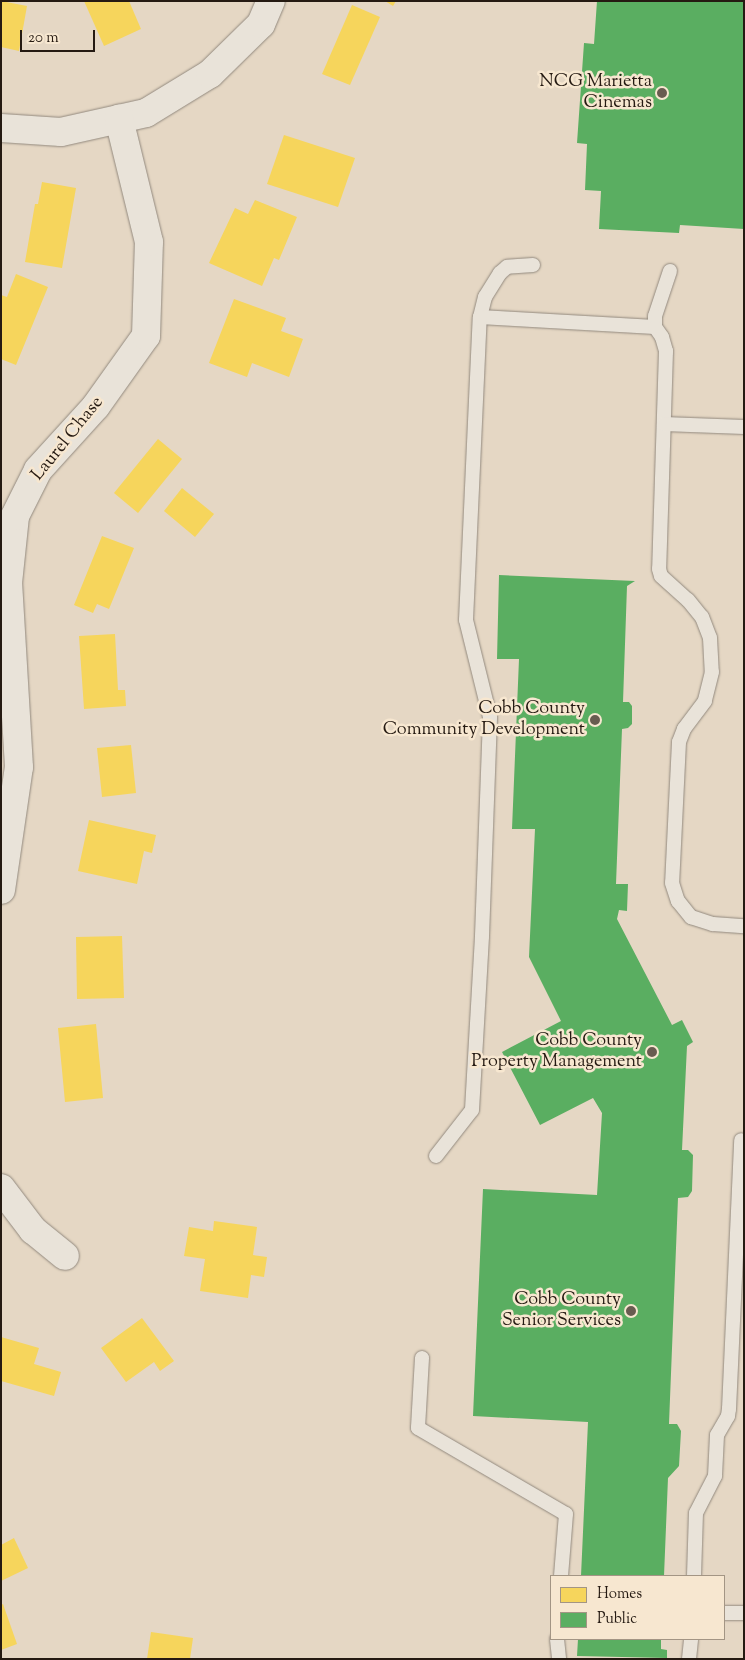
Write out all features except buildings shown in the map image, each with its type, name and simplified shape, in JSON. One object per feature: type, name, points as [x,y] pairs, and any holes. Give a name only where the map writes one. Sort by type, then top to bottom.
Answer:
[{"type":"street","points":[[1,128],[60,132],[146,113],[210,74],[261,24],[271,1]]},
{"type":"street","name":"Laurel Chase","points":[[1,890],[19,767],[8,582],[15,516],[38,470],[96,406],[146,336],[149,242],[119,119]]},
{"type":"street","points":[[1,1188],[32,1230],[65,1256]]},
{"type":"lane","points":[[436,1156],[472,1110],[482,936],[490,717],[466,620],[480,317],[485,297],[500,273],[507,267],[533,265]]},
{"type":"lane","points":[[670,271],[655,316],[655,327],[662,337],[666,351],[659,569],[661,576],[688,600],[702,617],[710,638],[712,662],[712,672],[706,701],[684,729],[679,742],[672,883],[678,901],[691,917],[713,924],[744,926]]},
{"type":"lane","points":[[480,317],[655,327]]},
{"type":"lane","points":[[664,424],[744,427]]},
{"type":"lane","points":[[694,1575],[696,1513],[715,1476],[717,1436],[730,1409],[741,1140]]},
{"type":"lane","points":[[422,1358],[418,1428],[566,1514],[561,1575]]},
{"type":"lane","points":[[725,1613],[744,1613]]},
{"type":"lane","points":[[557,1640],[559,1659]]},
{"type":"lane","points":[[689,1659],[691,1640]]},
{"type":"place","name":"NCG Marietta Cinemas","points":[[662,93]]},
{"type":"place","name":"Cobb County Community Development","points":[[595,720]]},
{"type":"place","name":"Cobb County Property Management","points":[[652,1052]]},
{"type":"place","name":"Cobb County Senior Services","points":[[631,1311]]}]
